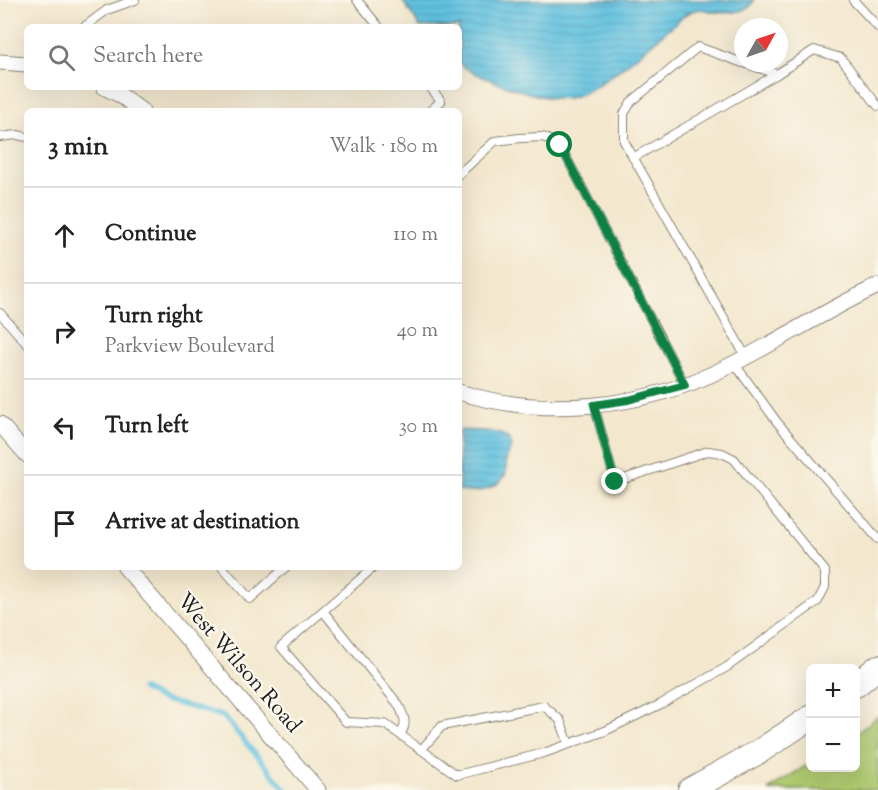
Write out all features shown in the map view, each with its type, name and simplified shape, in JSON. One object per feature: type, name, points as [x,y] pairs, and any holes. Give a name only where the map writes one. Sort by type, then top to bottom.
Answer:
[{"type":"main road","points":[[860,681],[878,667]]},
{"type":"main road","points":[[690,790],[759,752],[806,721]]},
{"type":"street","points":[[0,62],[24,64]]},
{"type":"street","points":[[110,90],[138,108]]},
{"type":"street","points":[[462,393],[536,407],[594,405],[628,400],[685,385],[740,360],[878,286]]},
{"type":"street","points":[[0,424],[24,452]]},
{"type":"street","name":"West Wilson Road","points":[[127,570],[318,790]]},
{"type":"lane","points":[[88,24],[107,10],[135,0]]},
{"type":"lane","points":[[357,0],[377,24]]},
{"type":"lane","points":[[853,0],[878,27]]},
{"type":"lane","points":[[734,60],[698,47],[631,102],[624,114],[624,141],[740,360],[777,422],[878,539]]},
{"type":"lane","points":[[633,158],[777,74],[813,50],[841,58],[878,106]]},
{"type":"lane","points":[[771,72],[777,74]]},
{"type":"lane","points":[[432,90],[441,101],[433,108]]},
{"type":"lane","points":[[0,137],[24,136]]},
{"type":"lane","points":[[462,171],[495,141],[543,138],[560,145],[685,385]]},
{"type":"lane","points":[[0,313],[24,341]]},
{"type":"lane","points":[[371,570],[281,647],[345,722],[385,724],[457,775],[544,753],[605,731],[661,704],[727,667],[818,601],[825,587],[825,571],[734,459],[722,453],[708,451],[615,482],[594,405]]},
{"type":"lane","points":[[225,570],[250,599],[283,570]]},
{"type":"lane","points":[[323,611],[398,704],[405,718],[400,734]]},
{"type":"lane","points":[[422,749],[442,726],[544,706],[560,720],[569,744]]},
{"type":"green space","points":[[878,716],[878,790],[768,790],[806,766],[806,772],[860,772],[860,731]]},
{"type":"water","points":[[402,0],[754,0],[749,8],[736,12],[719,13],[701,9],[686,14],[611,76],[595,87],[567,98],[540,96],[520,90],[485,78],[462,66],[462,24],[418,24]]},
{"type":"water","points":[[462,430],[496,433],[508,439],[512,444],[506,460],[506,472],[499,483],[479,491],[462,490]]},
{"type":"waterway","points":[[142,689],[160,699],[223,716],[286,790]]},
{"type":"route","points":[[560,145],[685,385],[628,400],[594,405],[615,482]]}]
